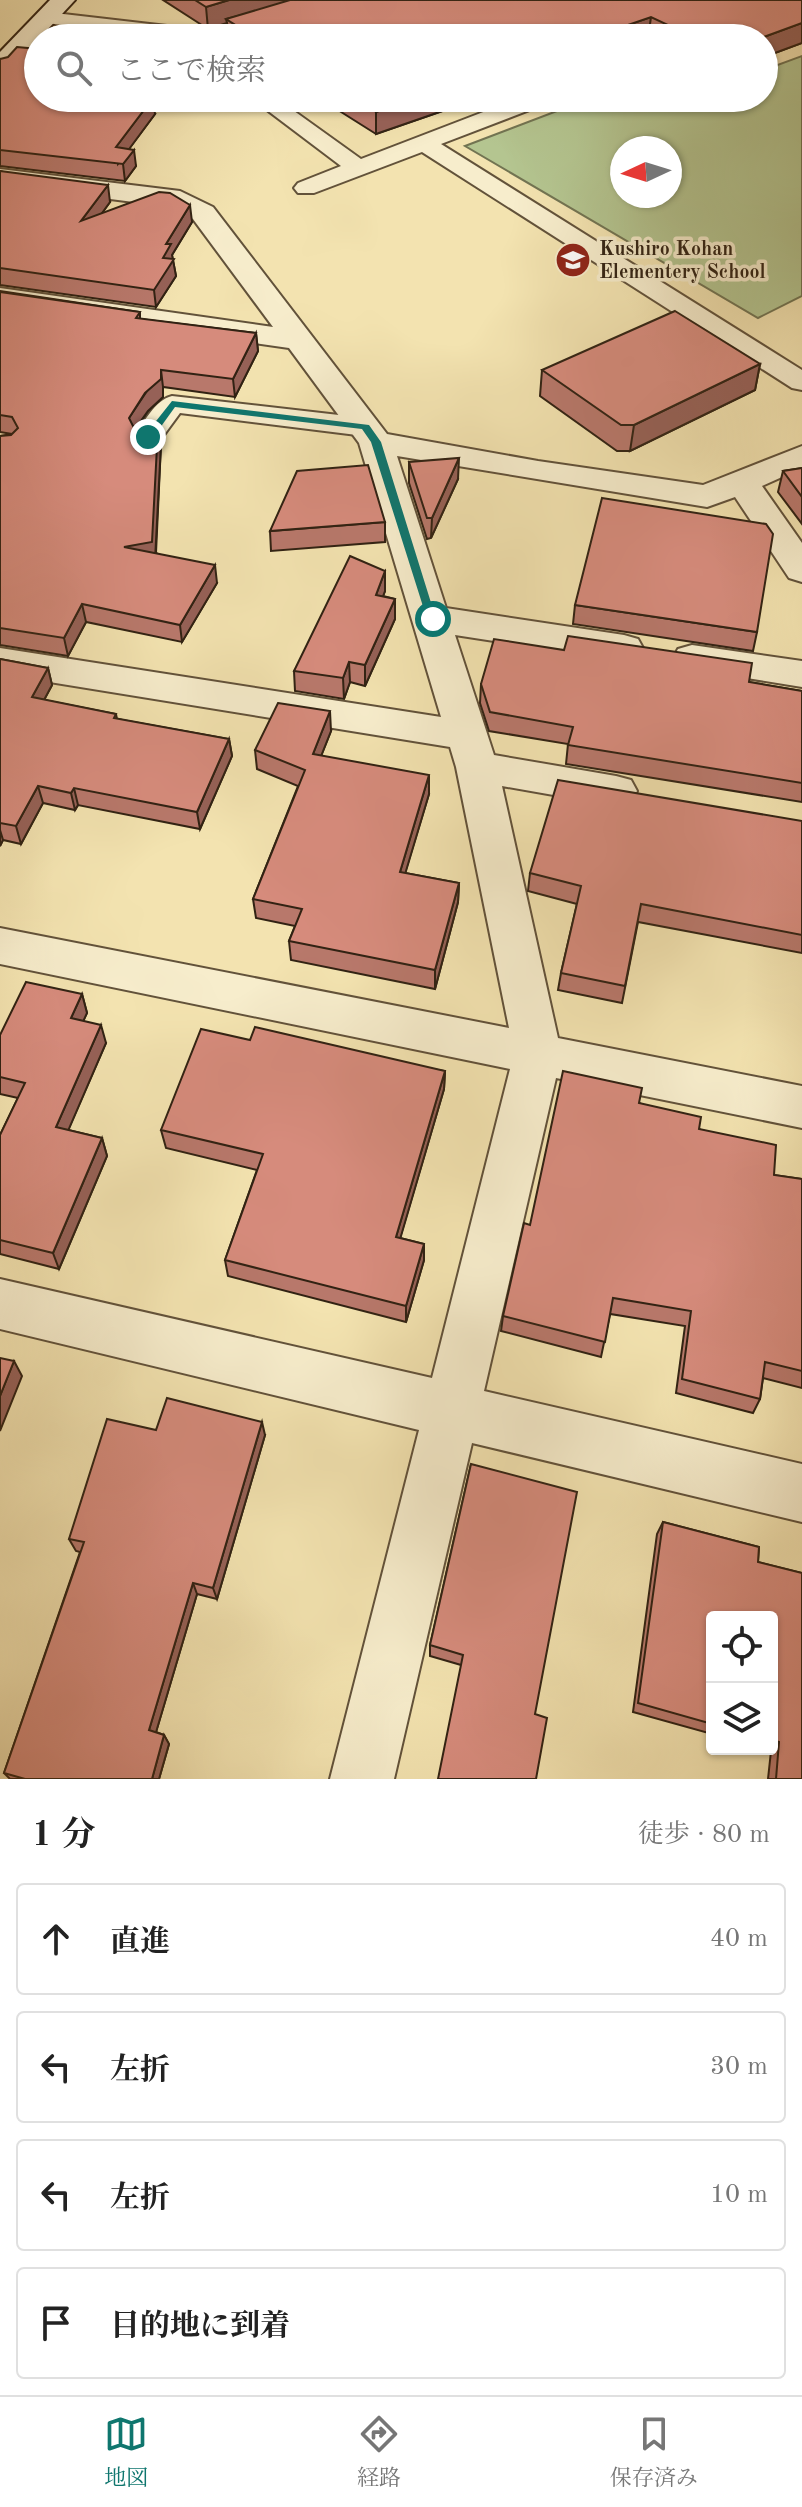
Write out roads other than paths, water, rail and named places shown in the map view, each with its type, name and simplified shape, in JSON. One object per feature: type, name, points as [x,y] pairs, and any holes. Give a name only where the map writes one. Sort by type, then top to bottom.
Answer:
[{"type":"street","points":[[40,24],[63,0]]},
{"type":"street","points":[[0,66],[24,41]]},
{"type":"street","points":[[0,177],[180,199],[203,213],[371,434],[433,619],[472,751],[538,1054],[362,1779]]},
{"type":"street","points":[[0,297],[301,340]]},
{"type":"street","points":[[371,434],[538,471],[707,496],[743,484],[802,456]]},
{"type":"street","points":[[743,484],[802,570]]},
{"type":"street","points":[[433,619],[802,674]]},
{"type":"street","points":[[0,661],[472,751],[647,796]]},
{"type":"street","points":[[0,946],[802,1107]]},
{"type":"street","points":[[0,1304],[802,1493]]},
{"type":"lane","points":[[253,24],[330,0]]},
{"type":"lane","points":[[46,18],[98,24]]},
{"type":"lane","points":[[281,112],[358,168]]},
{"type":"lane","points":[[306,188],[504,112]]},
{"type":"lane","points":[[424,143],[802,382]]},
{"type":"lane","points":[[148,437],[172,404],[371,434]]},
{"type":"place","name":"Kushiro Kohan Elementery School","points":[[573,260]]}]
